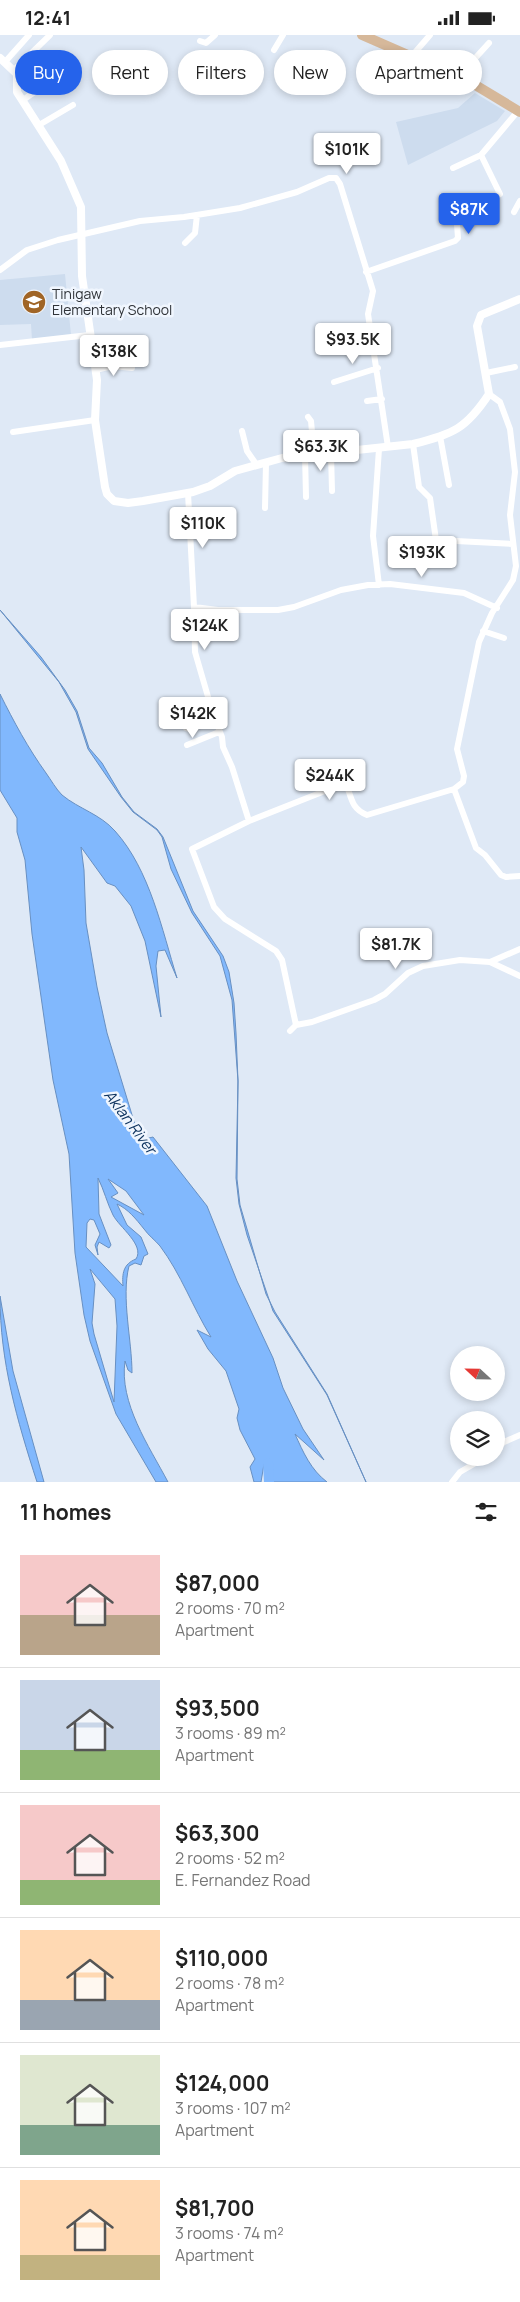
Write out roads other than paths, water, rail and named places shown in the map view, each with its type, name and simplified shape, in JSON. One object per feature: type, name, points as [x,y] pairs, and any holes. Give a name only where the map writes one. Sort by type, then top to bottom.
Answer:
[{"type":"main road","points":[[362,35],[395,50]]},
{"type":"main road","points":[[482,89],[519,112]]},
{"type":"street","points":[[29,35],[2,60],[18,76],[16,89],[61,161],[81,207],[80,235],[89,335],[98,391],[95,420],[105,487],[107,494],[114,501],[128,503],[188,493],[210,486],[235,471],[256,464],[314,453],[379,449],[413,444],[463,427],[489,394],[476,325],[478,319],[481,315],[520,299]]},
{"type":"street","points":[[14,70],[50,35]]},
{"type":"street","points":[[200,41],[206,43],[215,35]]},
{"type":"street","points":[[274,50],[283,35]]},
{"type":"street","points":[[416,50],[430,35]]},
{"type":"street","points":[[482,51],[489,43]]},
{"type":"street","points":[[23,100],[30,95]]},
{"type":"street","points":[[39,125],[73,105]]},
{"type":"street","points":[[453,168],[481,155],[519,112]]},
{"type":"street","points":[[366,272],[458,239],[457,224],[461,213],[500,194],[481,155]]},
{"type":"street","points":[[0,269],[27,250],[80,235],[140,221],[197,215],[262,203],[297,192],[329,178],[336,178],[340,184],[373,291],[368,314],[378,368],[388,447]]},
{"type":"street","points":[[514,212],[520,201]]},
{"type":"street","points":[[185,243],[195,233],[197,215]]},
{"type":"street","points":[[0,345],[89,335]]},
{"type":"street","points":[[95,370],[114,366],[132,368]]},
{"type":"street","points":[[486,373],[515,367]]},
{"type":"street","points":[[334,382],[378,368]]},
{"type":"street","points":[[296,1025],[282,960],[276,951],[225,919],[214,907],[192,849],[249,821],[340,785],[348,789],[359,812],[367,815],[454,789],[463,782],[464,776],[458,749],[476,656],[483,631],[515,574],[515,540],[510,515],[518,473],[510,429],[504,410],[495,397],[489,394]]},
{"type":"street","points":[[367,401],[382,399]]},
{"type":"street","points":[[308,417],[312,421],[314,453]]},
{"type":"street","points":[[13,432],[95,420]]},
{"type":"street","points":[[242,431],[247,451],[256,464]]},
{"type":"street","points":[[440,436],[449,485]]},
{"type":"street","points":[[413,444],[419,487],[430,498],[436,540]]},
{"type":"street","points":[[379,449],[373,536],[379,585]]},
{"type":"street","points":[[331,453],[332,491]]},
{"type":"street","points":[[305,455],[306,497]]},
{"type":"street","points":[[265,508],[266,463]]},
{"type":"street","points":[[188,493],[195,652],[214,720],[249,821]]},
{"type":"street","points":[[456,541],[515,540]]},
{"type":"street","points":[[194,607],[218,610],[278,610],[294,607],[341,590],[379,585],[464,593],[496,608]]},
{"type":"street","points":[[483,631],[504,638]]},
{"type":"street","points":[[172,716],[179,715],[184,719],[186,728],[189,729],[214,720]]},
{"type":"street","points":[[187,745],[219,731]]},
{"type":"street","points":[[454,789],[478,851],[486,855],[501,875],[520,876]]},
{"type":"street","points":[[490,962],[520,949]]},
{"type":"street","points":[[290,1031],[296,1025],[312,1022],[374,1000],[384,994],[408,973],[423,966],[460,960],[490,962],[520,976]]},
{"type":"street","points":[[505,1442],[520,1435]]},
{"type":"street","points":[[452,1482],[460,1471],[469,1466]]},
{"type":"water","points":[[0,610],[41,657],[65,690],[77,711],[89,748],[102,763],[122,797],[134,812],[157,829],[163,837],[193,911],[223,956],[229,972],[234,1003],[238,1081],[232,1000],[220,956],[192,913],[171,869],[162,837],[157,830],[133,812],[121,797],[88,749],[76,712],[59,682]]},
{"type":"water","points":[[0,694],[39,764],[58,790],[69,800],[103,820],[115,831],[137,864],[154,901],[177,978],[165,950],[158,951],[156,966],[161,1017],[145,941],[131,906],[115,886],[107,883],[81,847],[86,923],[97,987],[107,1033],[136,1128],[145,1139],[153,1137],[207,1206],[237,1281],[273,1358],[283,1388],[303,1429],[324,1460],[295,1434],[312,1466],[327,1482],[271,1482],[264,1464],[261,1482],[254,1482],[250,1467],[255,1459],[240,1430],[237,1418],[239,1409],[226,1371],[208,1349],[197,1330],[211,1337],[160,1246],[132,1215],[117,1204],[127,1225],[141,1237],[148,1254],[144,1256],[141,1265],[135,1263],[129,1266],[126,1305],[132,1373],[128,1370],[125,1361],[124,1377],[131,1408],[137,1424],[168,1482],[156,1482],[116,1414],[90,1341],[84,1315],[75,1253],[69,1154],[53,1080],[32,934],[25,860],[17,832],[17,818],[0,790]],"holes":[[[98,1178],[113,1215],[137,1248],[138,1254],[136,1259],[128,1264],[124,1270],[123,1286],[86,1247],[87,1223],[90,1219],[94,1220],[100,1234],[95,1245],[98,1255],[97,1247],[99,1242],[109,1248],[111,1245],[99,1214]],[[108,1179],[126,1191],[144,1215],[111,1197],[118,1193]],[[90,1269],[115,1299],[117,1326],[114,1402],[92,1323],[95,1284]]]},
{"type":"water","points":[[238,1081],[237,1179],[240,1205],[259,1270],[239,1204],[236,1178]]},
{"type":"water","points":[[259,1270],[270,1302],[266,1294]]},
{"type":"water","points":[[0,1296],[13,1371],[44,1482],[37,1482],[11,1390],[3,1344]]},
{"type":"water","points":[[270,1302],[327,1394],[366,1482],[327,1395],[273,1311]]},
{"type":"waterway","name":"Aklan River","points":[[268,1463],[269,1482]]},
{"type":"place","name":"Tinigaw Elementary School","points":[[34,302]]}]
